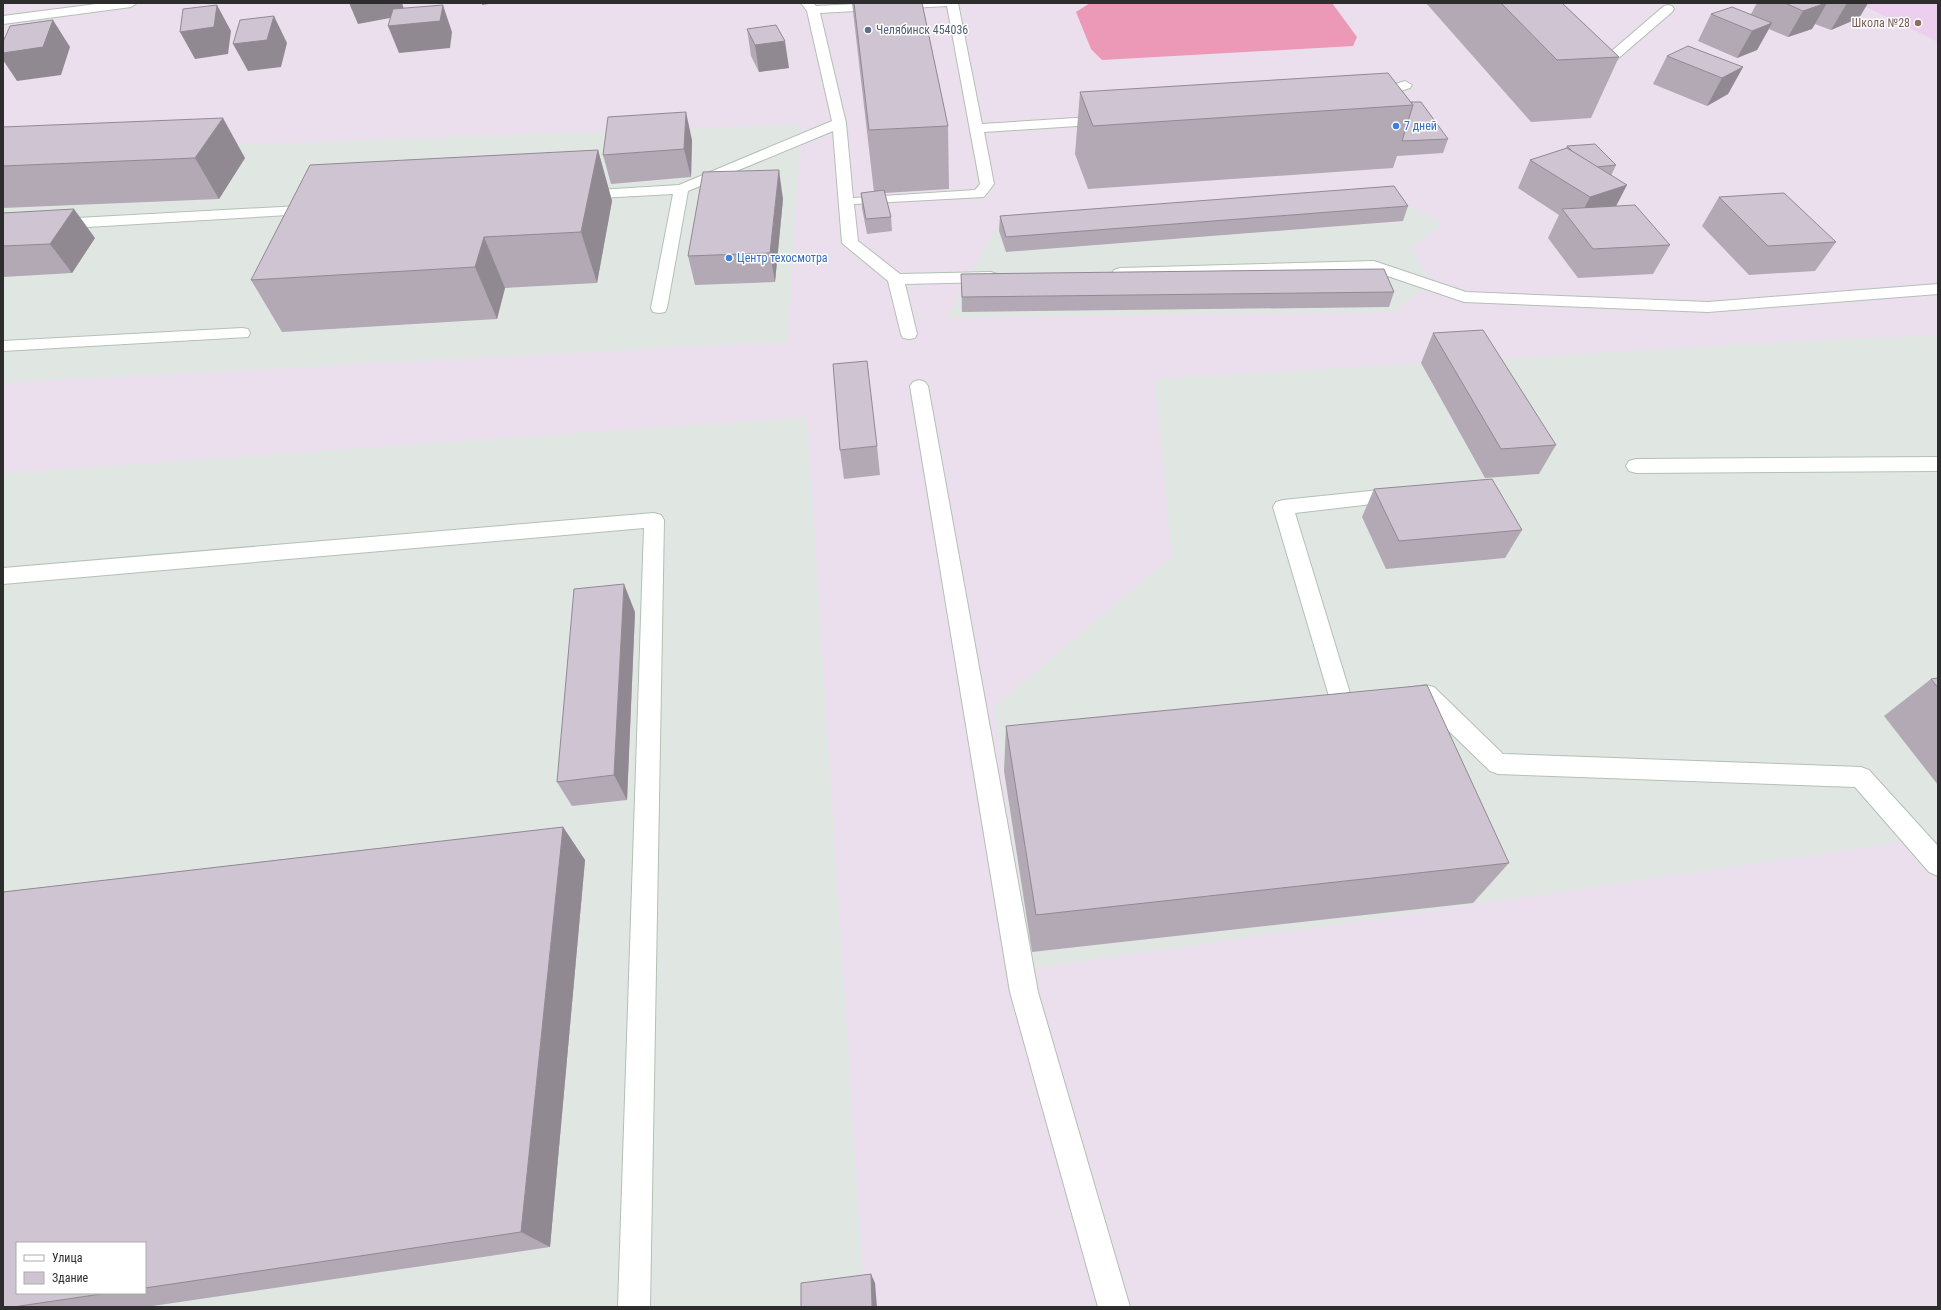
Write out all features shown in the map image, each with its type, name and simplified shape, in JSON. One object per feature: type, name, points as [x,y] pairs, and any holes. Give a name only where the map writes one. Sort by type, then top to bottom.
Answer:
[{"type":"street","points":[[3,20],[132,3]]},
{"type":"street","points":[[909,334],[896,280],[850,243],[839,123],[810,6],[943,3]]},
{"type":"street","points":[[846,202],[979,194],[987,184],[952,3]]},
{"type":"street","points":[[1575,58],[1582,61],[1610,59],[1668,9]]},
{"type":"street","points":[[1363,99],[1405,85]]},
{"type":"street","points":[[977,128],[1119,119]]},
{"type":"street","points":[[570,195],[681,189],[839,123]]},
{"type":"street","points":[[659,308],[681,189]]},
{"type":"street","points":[[3,227],[330,209]]},
{"type":"street","points":[[1103,274],[1374,266],[1464,297],[1708,307],[1938,289]]},
{"type":"street","points":[[896,280],[1007,276]]},
{"type":"street","points":[[3,346],[242,333]]},
{"type":"street","points":[[919,386],[1024,992],[1114,1307]]},
{"type":"street","points":[[1636,466],[1938,464]]},
{"type":"street","points":[[1342,702],[1283,507],[1417,493]]},
{"type":"street","points":[[3,576],[654,520],[634,1307]]},
{"type":"street","points":[[1388,698],[1426,694],[1498,764],[1862,777],[1938,864]]},
{"type":"street","points":[[1318,705],[1365,700]]},
{"type":"shaded area","points":[[1090,3],[1332,3],[1357,37],[1353,46],[1102,60],[1091,49],[1076,12]]},
{"type":"shaded area","name":"Школа №28","points":[[1858,3],[1938,3],[1938,42]]},
{"type":"shaded area","points":[[801,124],[788,342],[3,383],[3,153]]},
{"type":"shaded area","points":[[1395,197],[1443,224],[1411,248],[1432,283],[1394,312],[947,318],[995,229]]},
{"type":"shaded area","points":[[1938,336],[1938,837],[1032,969],[994,707],[1172,556],[1154,379],[1849,338]]},
{"type":"shaded area","points":[[807,417],[865,1307],[3,1307],[3,473]]},
{"type":"building","points":[[854,3],[922,3],[948,126],[869,130]]},
{"type":"building","points":[[1501,3],[1562,3],[1619,57],[1557,60]]},
{"type":"building","points":[[1785,3],[1826,3],[1803,11]]},
{"type":"building","points":[[217,5],[214,27],[180,32],[183,9]]},
{"type":"building","points":[[443,5],[440,21],[388,26],[393,9]]},
{"type":"building","points":[[1732,7],[1772,23],[1752,31],[1711,14]]},
{"type":"building","points":[[274,16],[267,40],[233,44],[240,20]]},
{"type":"building","points":[[53,20],[43,47],[3,53],[3,42],[10,26]]},
{"type":"building","points":[[776,25],[785,41],[755,45],[747,29]]},
{"type":"building","points":[[1688,46],[1743,67],[1722,78],[1667,56]]},
{"type":"building","points":[[1388,73],[1413,105],[1093,126],[1080,92]]},
{"type":"building","points":[[1411,102],[1421,102],[1448,139],[1402,141],[1413,105]]},
{"type":"building","points":[[686,112],[684,149],[603,155],[608,117]]},
{"type":"building","points":[[223,118],[195,158],[3,166],[3,127]]},
{"type":"building","points":[[1595,144],[1616,165],[1597,167],[1573,152],[1567,146]]},
{"type":"building","points":[[1567,148],[1627,185],[1590,197],[1530,160]]},
{"type":"building","points":[[598,150],[581,232],[484,237],[475,267],[251,280],[310,165]]},
{"type":"building","points":[[779,170],[770,253],[688,256],[703,172]]},
{"type":"building","points":[[1394,186],[1408,206],[1006,237],[1000,216]]},
{"type":"building","points":[[884,190],[891,217],[866,219],[861,193]]},
{"type":"building","points":[[1784,193],[1836,242],[1768,246],[1719,197]]},
{"type":"building","points":[[1635,205],[1670,245],[1593,249],[1562,209]]},
{"type":"building","points":[[74,209],[50,244],[3,246],[3,213]]},
{"type":"building","points":[[1384,269],[1394,292],[962,297],[961,274]]},
{"type":"building","points":[[1483,330],[1556,445],[1501,449],[1433,333]]},
{"type":"building","points":[[867,361],[877,446],[840,450],[833,364]]},
{"type":"building","points":[[1492,479],[1522,530],[1399,541],[1374,489]]},
{"type":"building","points":[[624,584],[614,775],[557,782],[574,589]]},
{"type":"building","points":[[1938,678],[1938,688],[1931,679]]},
{"type":"building","points":[[1427,685],[1509,863],[1036,915],[1006,726]]},
{"type":"building","points":[[563,827],[521,1232],[146,1288],[146,1242],[16,1242],[16,1294],[101,1294],[13,1307],[3,1307],[3,892]]},
{"type":"building","points":[[871,1274],[872,1307],[801,1307],[801,1283]]},
{"type":"place","name":"Школа №28","points":[[1918,23]]},
{"type":"place","name":"Челябинск 454036","points":[[868,30]]},
{"type":"place","name":"7 дней","points":[[1396,126]]},
{"type":"place","name":"Центр техосмотра","points":[[729,258]]}]
